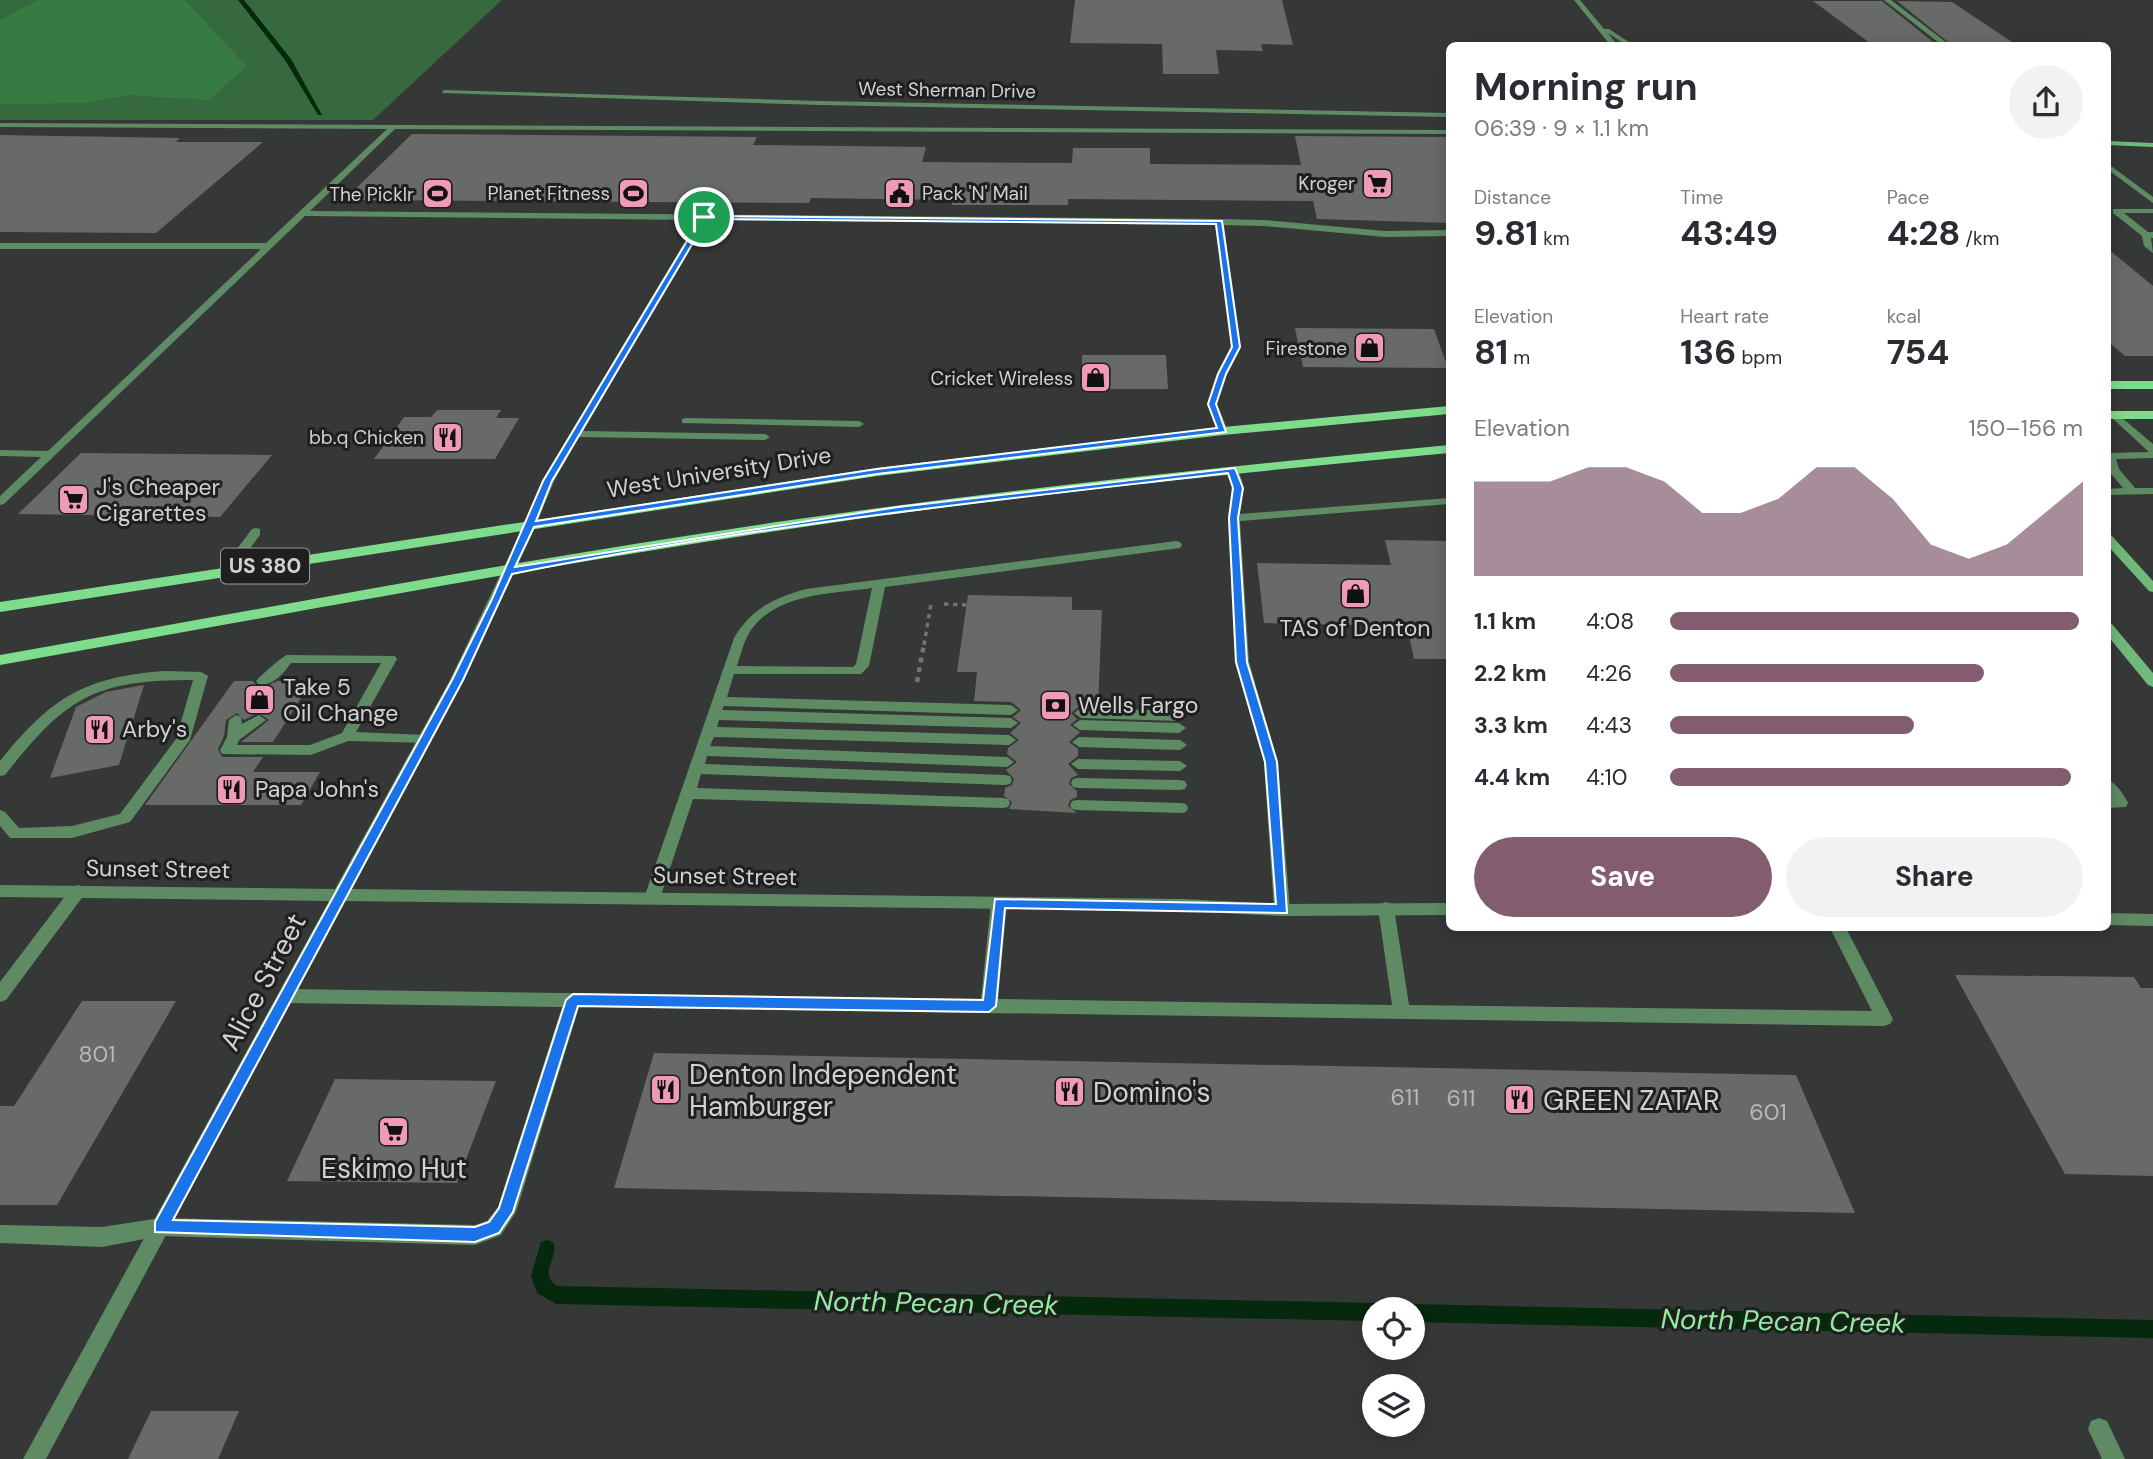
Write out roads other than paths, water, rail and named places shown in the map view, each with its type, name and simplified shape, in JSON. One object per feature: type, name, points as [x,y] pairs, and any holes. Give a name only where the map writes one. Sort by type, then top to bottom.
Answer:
[{"type":"main road","points":[[2111,143],[2153,145]]},
{"type":"main road","points":[[2111,385],[2153,385]]},
{"type":"main road","name":"West University Drive","points":[[0,607],[877,472],[1223,430],[1446,410]]},
{"type":"main road","points":[[2111,415],[2153,415]]},
{"type":"main road","name":"US 380","points":[[0,660],[508,572],[569,559],[898,510],[1232,470],[1446,449]]},
{"type":"main road","points":[[2111,542],[2153,589]]},
{"type":"main road","points":[[2111,634],[2153,682]]},
{"type":"street","points":[[1577,0],[1612,42]]},
{"type":"street","points":[[1887,0],[1943,42]]},
{"type":"street","points":[[1597,23],[1626,42]]},
{"type":"street","name":"West Sherman Drive","points":[[444,92],[820,103],[1446,115]]},
{"type":"street","points":[[0,125],[1446,132]]},
{"type":"street","points":[[0,502],[393,127]]},
{"type":"street","points":[[2111,168],[2152,200]]},
{"type":"street","points":[[2153,211],[2116,211],[2150,235],[2148,246],[2153,250]]},
{"type":"street","points":[[303,213],[1219,222],[1264,223],[1385,234],[1446,233]]},
{"type":"street","name":"Alice Street","points":[[34,1459],[425,740],[508,572],[548,481],[704,217]]},
{"type":"street","points":[[1219,222],[1236,347],[1222,374],[1212,404],[1223,430]]},
{"type":"street","points":[[0,246],[269,246]]},
{"type":"street","points":[[2111,415],[2153,453]]},
{"type":"street","points":[[686,421],[859,424]]},
{"type":"street","points":[[576,434],[765,437]]},
{"type":"street","points":[[0,453],[51,454]]},
{"type":"street","points":[[2111,456],[2153,453]]},
{"type":"street","points":[[2111,460],[2114,470],[2132,492]]},
{"type":"street","points":[[1232,470],[1238,488],[1234,518],[1242,662],[1271,762],[1282,910]]},
{"type":"street","points":[[2111,492],[2153,491]]},
{"type":"street","points":[[1234,518],[1446,501]]},
{"type":"street","points":[[225,573],[256,532]]},
{"type":"street","points":[[652,898],[747,623],[762,611],[782,600],[806,593],[1176,545]]},
{"type":"street","points":[[730,670],[856,671],[862,666],[879,584]]},
{"type":"street","points":[[263,681],[282,676],[287,659],[390,659],[347,736]]},
{"type":"street","points":[[0,771],[18,747],[63,701],[91,687],[155,675],[201,676],[183,740],[125,818],[72,832],[15,834],[0,816]]},
{"type":"street","points":[[717,708],[1011,717]]},
{"type":"street","points":[[1080,719],[1179,722]]},
{"type":"street","points":[[236,720],[234,737],[227,750],[311,750],[347,736],[425,740]]},
{"type":"street","points":[[234,737],[259,720]]},
{"type":"street","points":[[709,732],[1009,740]]},
{"type":"street","points":[[1079,742],[1180,745]]},
{"type":"street","points":[[702,751],[1007,762]]},
{"type":"street","points":[[1078,764],[1180,766]]},
{"type":"street","points":[[696,769],[1005,780]]},
{"type":"street","points":[[1078,783],[1180,785]]},
{"type":"street","points":[[2111,790],[2122,803],[2111,803]]},
{"type":"street","points":[[688,793],[1003,803]]},
{"type":"street","points":[[1077,805],[1181,808]]},
{"type":"street","name":"Sunset Street","points":[[0,891],[999,902],[1282,910],[1446,909]]},
{"type":"street","points":[[0,995],[78,891]]},
{"type":"street","points":[[989,1006],[999,902]]},
{"type":"street","points":[[1386,908],[1402,1012]]},
{"type":"street","points":[[2111,919],[2153,920]]},
{"type":"street","points":[[286,996],[1884,1018],[1840,931]]},
{"type":"street","points":[[0,982],[20,968]]},
{"type":"street","points":[[0,1234],[102,1237],[160,1227],[475,1235],[494,1228],[506,1212],[573,1000]]},
{"type":"street","points":[[2099,1429],[2114,1459]]},
{"type":"waterway","name":"North Pecan Creek","points":[[241,0],[288,59],[320,114]]},
{"type":"waterway","name":"North Pecan Creek","points":[[547,1248],[540,1276],[543,1287],[556,1295],[1362,1312]]},
{"type":"waterway","name":"North Pecan Creek","points":[[1425,1313],[2153,1329]]},
{"type":"place","name":"Kroger","points":[[1378,183]]},
{"type":"place","name":"Planet Fitness","points":[[633,193]]},
{"type":"place","name":"Pack 'N' Mail","points":[[899,193]]},
{"type":"place","name":"The Picklr","points":[[437,194]]},
{"type":"place","name":"Firestone","points":[[1370,348]]},
{"type":"place","name":"Cricket Wireless","points":[[1096,378]]},
{"type":"place","name":"bb.q Chicken","points":[[447,437]]},
{"type":"place","name":"J's Cheaper Cigarettes","points":[[73,500]]},
{"type":"place","name":"TAS of Denton","points":[[1355,594]]},
{"type":"place","name":"Take 5 Oil Change","points":[[260,700]]},
{"type":"place","name":"Wells Fargo","points":[[1055,705]]},
{"type":"place","name":"Arby's","points":[[99,729]]},
{"type":"place","name":"Papa John's","points":[[232,789]]},
{"type":"place","name":"Denton Independent Hamburger","points":[[666,1090]]},
{"type":"place","name":"Domino's","points":[[1070,1092]]},
{"type":"place","name":"GREEN ZATAR","points":[[1520,1100]]},
{"type":"place","name":"Eskimo Hut","points":[[394,1131]]}]
